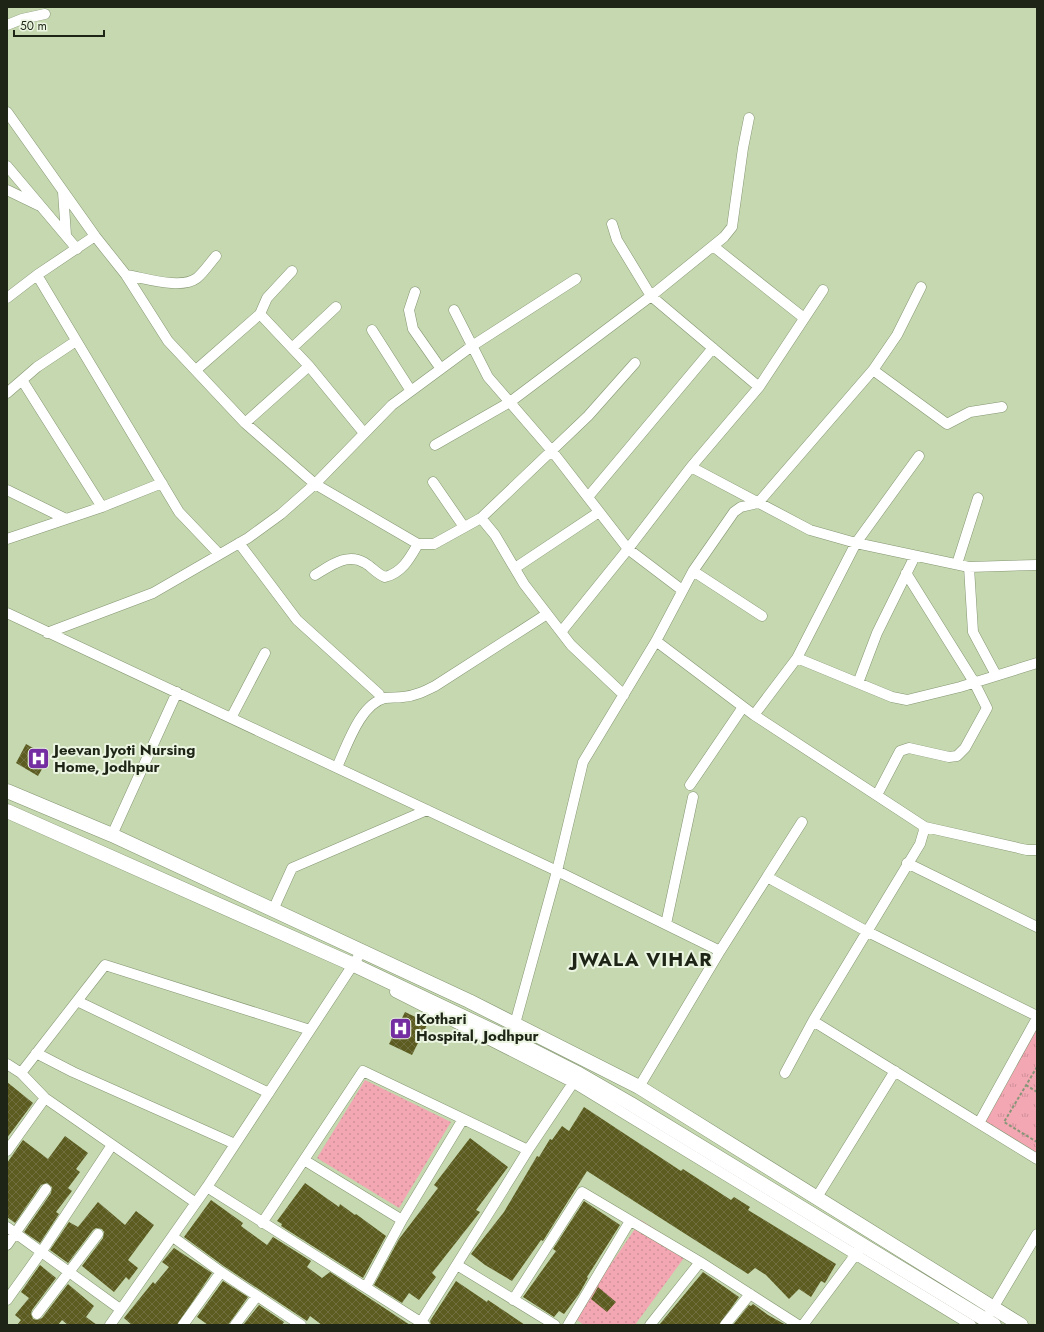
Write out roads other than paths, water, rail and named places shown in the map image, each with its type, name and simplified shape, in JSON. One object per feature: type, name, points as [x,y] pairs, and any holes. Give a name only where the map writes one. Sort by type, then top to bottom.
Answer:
[{"type":"main road","points":[[7,791],[112,835],[469,1001],[639,1087],[1021,1325]]},
{"type":"main road","points":[[7,811],[510,1039],[576,1078],[632,1104],[859,1250],[990,1322]]},
{"type":"street","points":[[7,25],[22,19],[44,14]]},
{"type":"street","points":[[7,112],[95,236],[126,275],[168,341],[245,423],[315,484],[418,544],[434,544],[481,518],[588,416],[635,363]]},
{"type":"street","points":[[436,444],[510,402],[651,296],[724,237],[732,226],[749,118]]},
{"type":"street","points":[[7,166],[77,248]]},
{"type":"street","points":[[7,190],[43,207]]},
{"type":"street","points":[[63,192],[66,235]]},
{"type":"street","points":[[612,224],[617,240],[651,296],[759,387]]},
{"type":"street","points":[[7,298],[37,275],[95,236]]},
{"type":"street","points":[[713,246],[804,318]]},
{"type":"street","points":[[126,275],[180,284],[189,282],[198,277],[216,256]]},
{"type":"street","points":[[196,370],[260,314],[267,298],[292,271]]},
{"type":"street","points":[[37,275],[179,512],[220,554]]},
{"type":"street","points":[[47,633],[153,593],[240,542],[281,514],[315,484],[392,405],[472,346],[576,279]]},
{"type":"street","points":[[510,1039],[516,1025],[557,870],[583,762],[656,641],[693,571],[734,512],[741,506],[758,503],[873,370],[897,335],[921,287]]},
{"type":"street","points":[[561,632],[628,549],[691,467],[759,387],[823,290]]},
{"type":"street","points":[[415,292],[409,310],[413,329],[441,369]]},
{"type":"street","points":[[292,348],[336,307]]},
{"type":"street","points":[[454,310],[488,377],[552,451],[628,549],[682,590]]},
{"type":"street","points":[[260,314],[309,366],[364,433]]},
{"type":"street","points":[[372,330],[411,391]]},
{"type":"street","points":[[7,393],[37,367],[76,341]]},
{"type":"street","points":[[588,497],[713,348]]},
{"type":"street","points":[[245,423],[309,366]]},
{"type":"street","points":[[873,370],[947,424],[970,412],[1002,407]]},
{"type":"street","points":[[22,380],[102,508]]},
{"type":"street","points":[[754,715],[797,658],[856,543],[919,456]]},
{"type":"street","points":[[691,467],[810,530],[856,543],[969,567],[1037,565]]},
{"type":"street","points":[[433,482],[464,528]]},
{"type":"street","points":[[7,539],[102,508],[162,483]]},
{"type":"street","points":[[7,490],[66,519]]},
{"type":"street","points":[[957,564],[978,498]]},
{"type":"street","points":[[515,568],[600,512]]},
{"type":"street","points":[[481,518],[547,614],[571,645],[624,695]]},
{"type":"street","points":[[240,542],[297,620],[377,698],[419,693],[435,686],[547,614]]},
{"type":"street","points":[[315,575],[334,563],[349,558],[364,562],[386,577],[393,575],[409,559],[418,544]]},
{"type":"street","points":[[858,683],[877,633],[915,556]]},
{"type":"street","points":[[969,567],[972,624],[974,632],[996,675]]},
{"type":"street","points":[[693,571],[762,616]]},
{"type":"street","points":[[877,795],[896,756],[904,749],[909,748],[949,757],[961,754],[987,708],[974,682],[906,573]]},
{"type":"street","points":[[7,613],[557,870],[720,951]]},
{"type":"street","points":[[656,641],[754,715],[877,795],[923,836],[1027,850],[1037,850]]},
{"type":"street","points":[[231,718],[265,652]]},
{"type":"street","points":[[797,658],[892,697],[907,700],[1037,663]]},
{"type":"street","points":[[112,835],[177,692]]},
{"type":"street","points":[[337,767],[365,711],[377,698]]},
{"type":"street","points":[[690,785],[743,707]]},
{"type":"street","points":[[666,924],[693,797]]},
{"type":"street","points":[[273,910],[292,868],[427,810]]},
{"type":"street","points":[[639,1087],[720,951],[802,822]]},
{"type":"street","points":[[785,1073],[813,1021],[868,932],[923,836]]},
{"type":"street","points":[[907,863],[1037,927]]},
{"type":"street","points":[[767,877],[868,932],[1037,1017],[978,1123]]},
{"type":"street","points":[[112,1324],[120,1309],[207,1187],[362,951]]},
{"type":"street","points":[[21,1073],[105,965],[310,1030]]},
{"type":"street","points":[[207,1187],[423,1323],[528,1150],[576,1078],[352,967]]},
{"type":"street","points":[[77,1001],[269,1093]]},
{"type":"street","points":[[813,1021],[1037,1159]]},
{"type":"street","points":[[36,1053],[73,1072],[235,1144]]},
{"type":"street","points":[[7,1064],[21,1073],[45,1098],[196,1203]]},
{"type":"street","points":[[262,1223],[363,1071],[528,1150]]},
{"type":"street","points":[[817,1197],[895,1071]]},
{"type":"street","points":[[7,1151],[45,1098]]},
{"type":"street","points":[[366,1287],[402,1220],[463,1119]]},
{"type":"street","points":[[7,1300],[42,1251],[112,1145]]},
{"type":"street","points":[[304,1160],[402,1220]]},
{"type":"street","points":[[7,1246],[11,1230],[46,1189]]},
{"type":"street","points":[[513,1300],[582,1192],[700,1262],[798,1325]]},
{"type":"street","points":[[568,1325],[630,1221]]},
{"type":"street","points":[[11,1230],[120,1309]]},
{"type":"street","points":[[37,1314],[98,1234]]},
{"type":"street","points":[[990,1322],[993,1308],[1037,1234]]},
{"type":"street","points":[[172,1237],[256,1296],[287,1322],[301,1325]]},
{"type":"street","points":[[803,1325],[859,1250],[971,1325]]},
{"type":"street","points":[[650,1325],[700,1262]]},
{"type":"street","points":[[457,1265],[555,1325]]},
{"type":"street","points":[[183,1325],[221,1272]]},
{"type":"street","points":[[725,1325],[750,1294]]},
{"type":"street","points":[[235,1325],[256,1296]]},
{"type":"place","name":"Jeevan Jyoti Nursing Home, Jodhpur","points":[[38,759]]},
{"type":"place","name":"Kothari Hospital, Jodhpur","points":[[400,1028]]},
{"type":"district","name":"JWALA VIHAR","points":[[642,959]]}]
